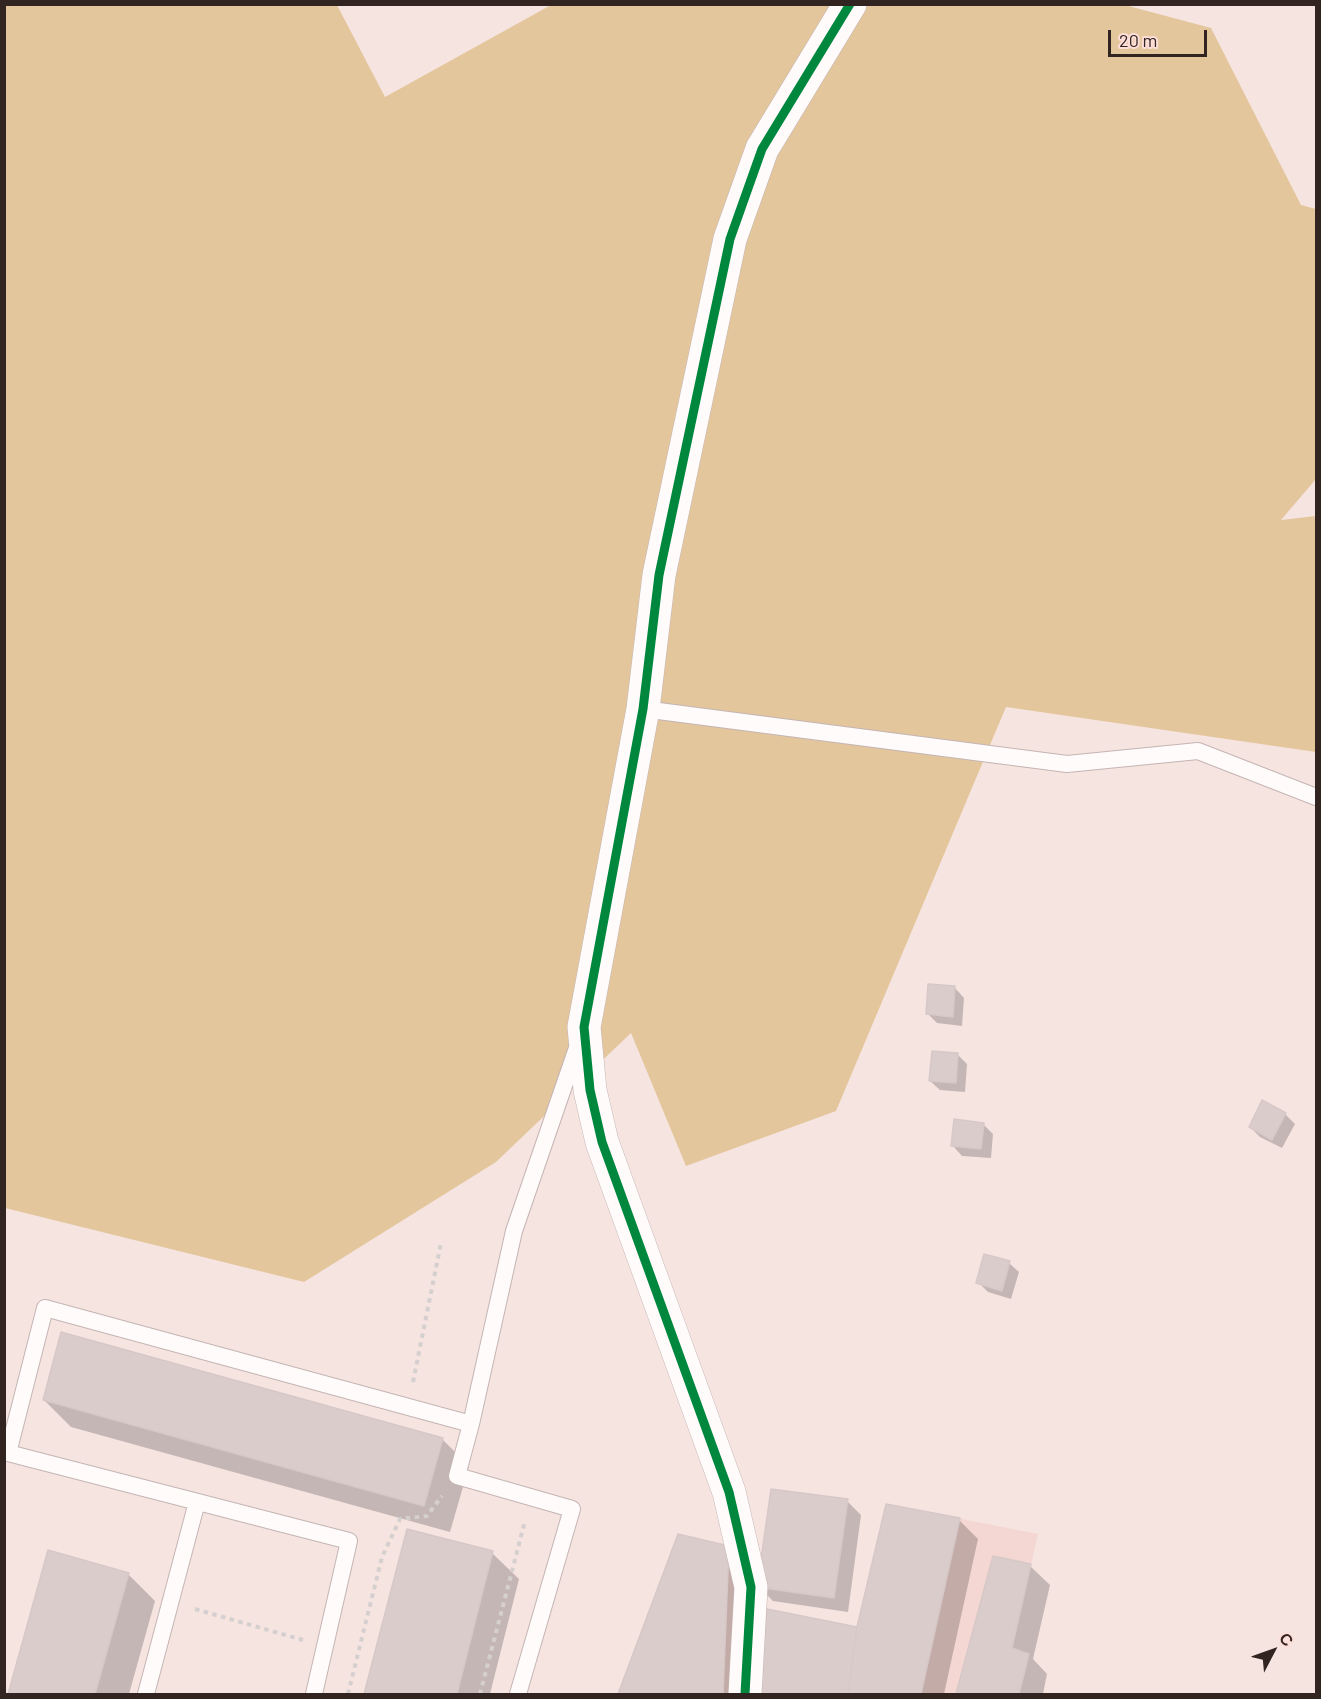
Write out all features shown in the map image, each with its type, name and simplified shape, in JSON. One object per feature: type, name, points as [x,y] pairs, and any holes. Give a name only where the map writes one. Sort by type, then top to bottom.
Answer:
[{"type":"street","points":[[745,1695],[751,1587],[729,1491],[602,1142],[590,1090],[584,1027],[643,709],[659,575],[730,238],[762,149],[850,4]]},
{"type":"lane","points":[[643,709],[1067,764],[1198,751],[1317,797]]},
{"type":"lane","points":[[518,1695],[572,1509],[457,1476],[471,1424],[514,1231],[584,1027]]},
{"type":"lane","points":[[314,1695],[349,1541],[197,1502],[6,1460],[45,1308],[471,1424]]},
{"type":"lane","points":[[146,1695],[197,1502]]},
{"type":"path","points":[[408,1407],[441,1243]]},
{"type":"path","points":[[348,1695],[382,1557],[400,1519],[427,1516],[457,1476]]},
{"type":"path","points":[[480,1695],[532,1497]]},
{"type":"path","points":[[170,1603],[359,1655]]},
{"type":"shaded area","points":[[1121,4],[1211,28],[1301,205],[1316,209],[1316,479],[1281,520],[1316,516],[1316,752],[1006,707],[836,1111],[686,1166],[631,1033],[496,1162],[304,1282],[5,1208],[5,5],[337,5],[385,97],[551,5]]},
{"type":"shaded area","points":[[886,1504],[1038,1534],[1012,1648],[1029,1654],[1019,1694],[619,1694],[678,1534],[769,1556],[767,1609],[857,1627]]},
{"type":"building","points":[[928,984],[955,986],[953,1017],[926,1014]]},
{"type":"building","points":[[932,1051],[958,1053],[956,1083],[929,1081]]},
{"type":"building","points":[[1262,1100],[1286,1113],[1272,1140],[1249,1127]]},
{"type":"building","points":[[954,1119],[984,1123],[981,1149],[951,1146]]},
{"type":"building","points":[[984,1254],[1010,1261],[1002,1291],[976,1283]]},
{"type":"building","points":[[61,1332],[443,1438],[424,1506],[43,1400]]},
{"type":"building","points":[[771,1489],[848,1499],[834,1598],[757,1587]]},
{"type":"building","points":[[886,1504],[960,1518],[921,1694],[848,1694],[857,1627]]},
{"type":"building","points":[[407,1529],[493,1551],[457,1694],[364,1694]]},
{"type":"building","points":[[678,1534],[729,1546],[723,1694],[618,1694]]},
{"type":"building","points":[[48,1550],[129,1573],[95,1694],[8,1694]]},
{"type":"building","points":[[993,1556],[1031,1564],[1012,1648],[1029,1654],[1019,1694],[956,1694]]},
{"type":"building","points":[[767,1609],[857,1627],[848,1694],[758,1694]]},
{"type":"cycle path","points":[[745,1694],[751,1587],[729,1492],[602,1142],[590,1090],[584,1027],[643,709],[659,575],[730,239],[762,149],[850,4]]}]
